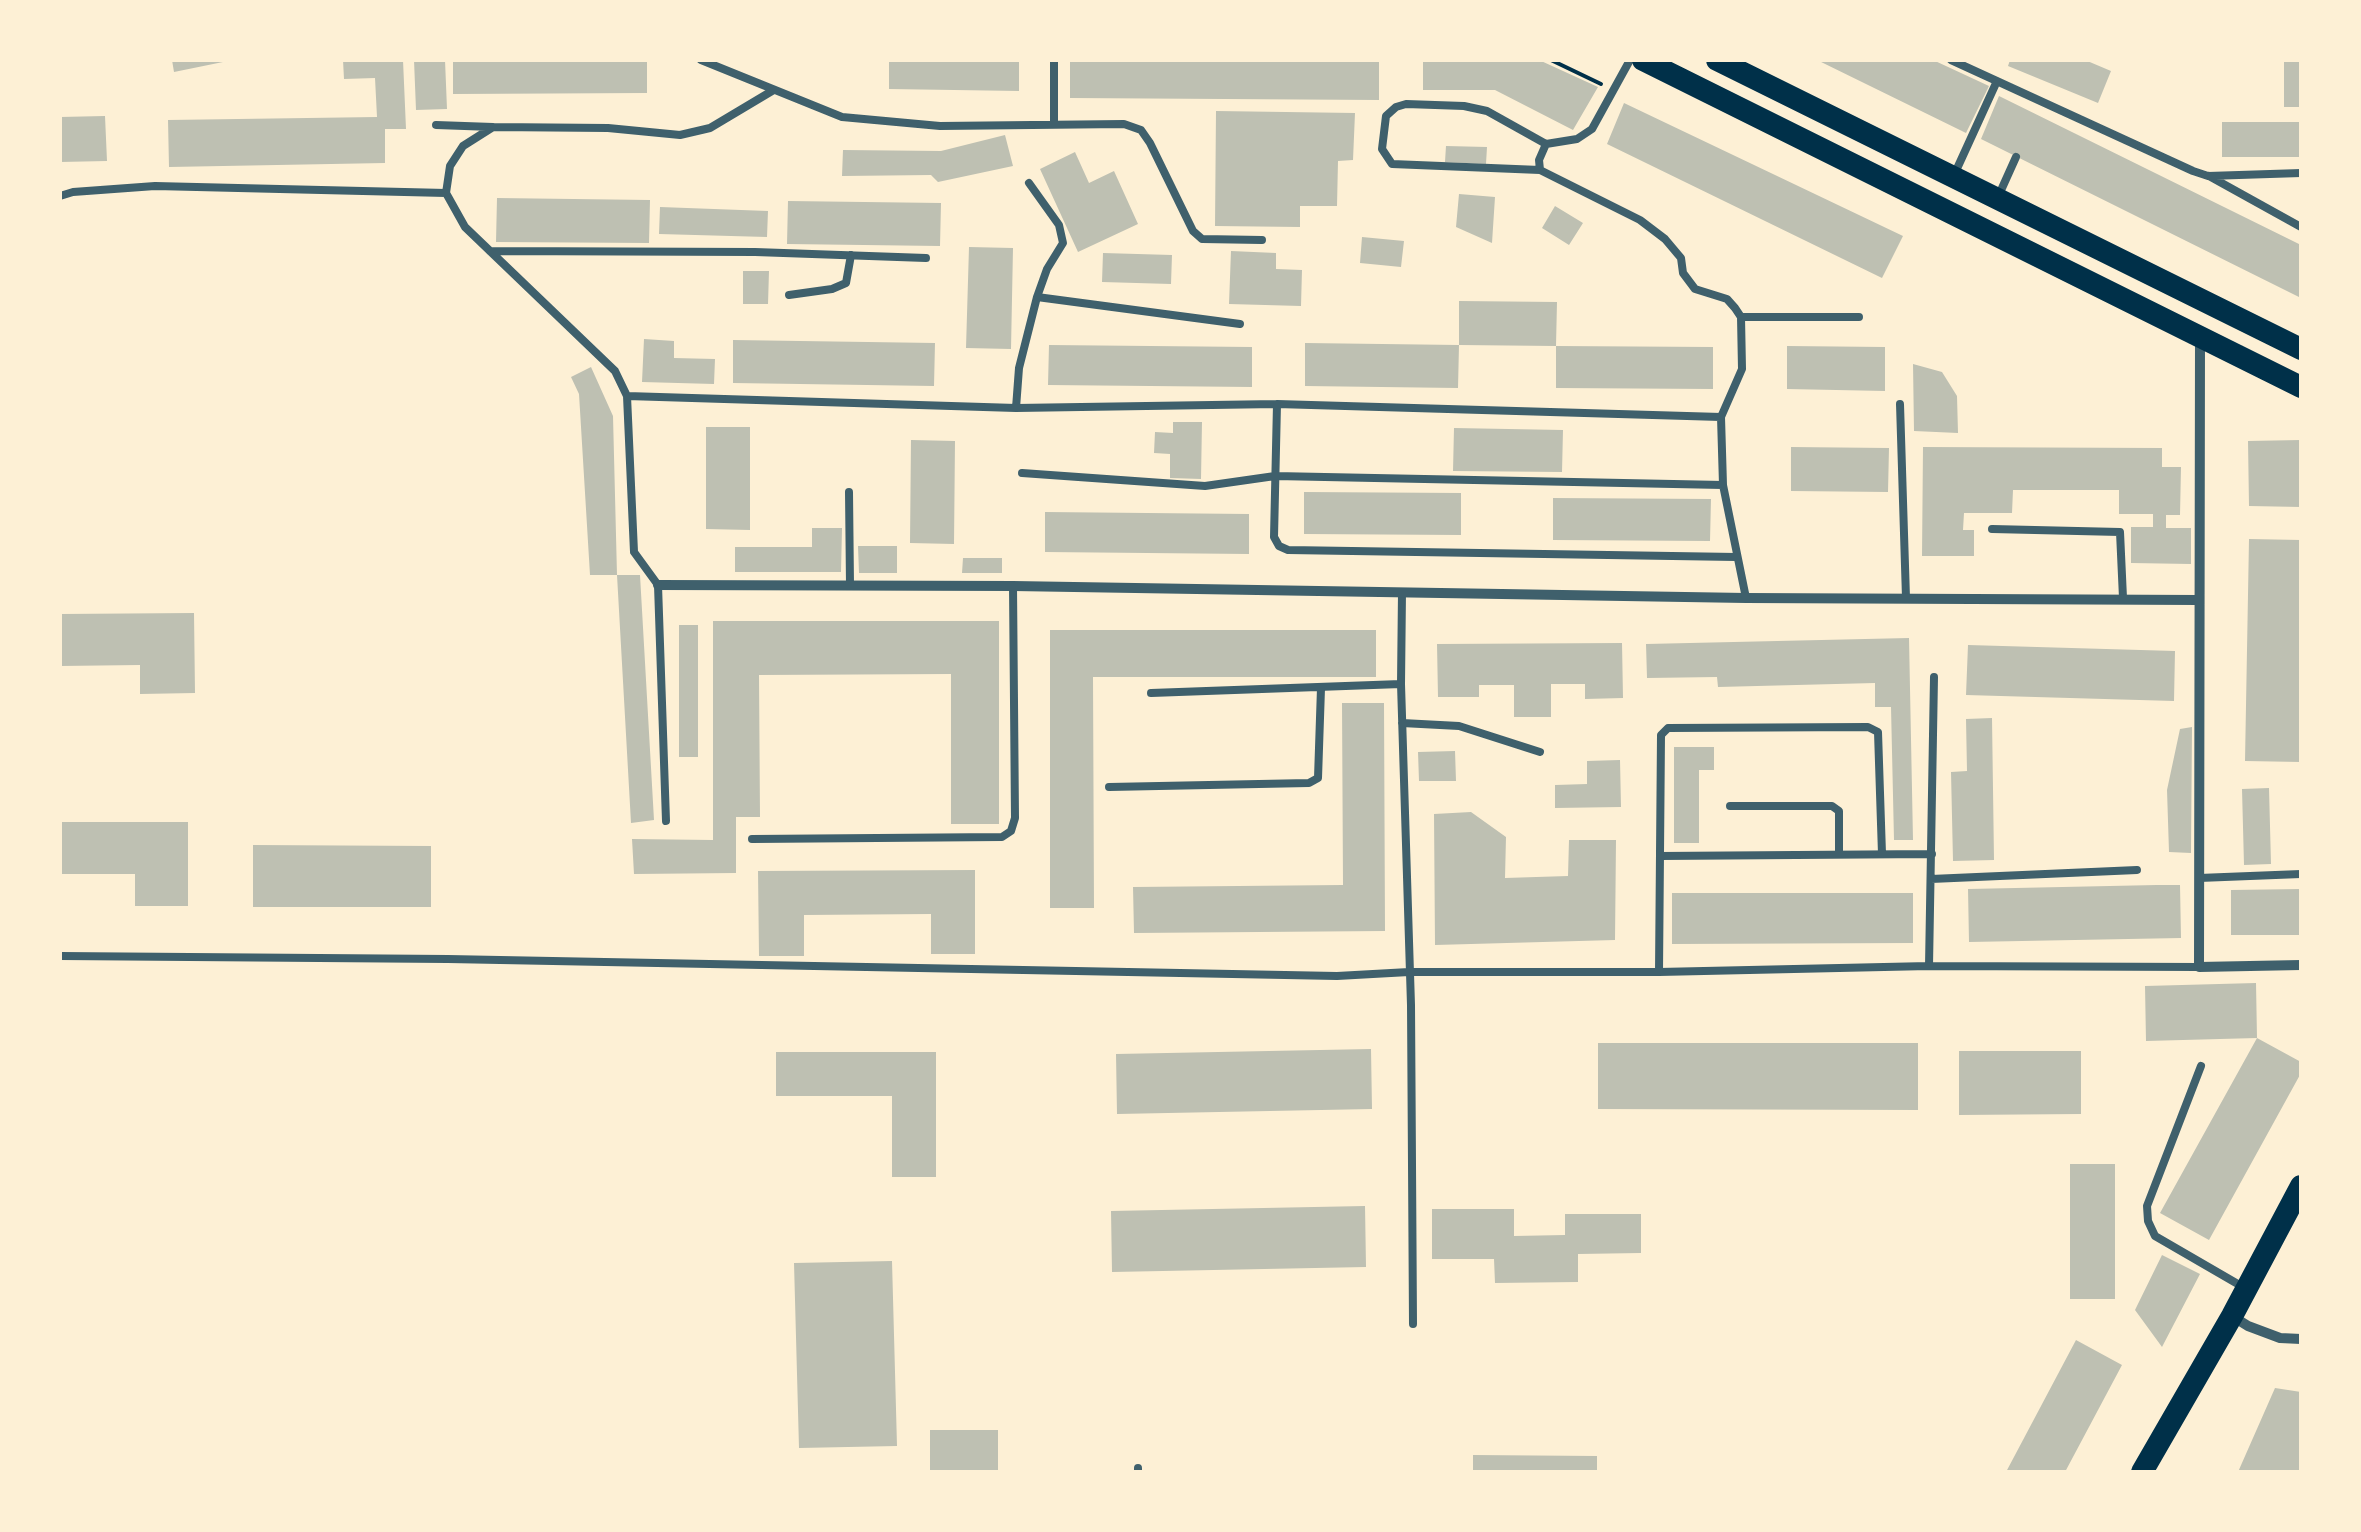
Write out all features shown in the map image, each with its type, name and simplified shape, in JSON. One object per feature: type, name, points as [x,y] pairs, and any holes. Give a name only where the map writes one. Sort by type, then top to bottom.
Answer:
[{"type":"main road","points":[[1643,60],[2301,388]]},
{"type":"main road","points":[[1717,60],[2301,349]]},
{"type":"main road","points":[[2142,1472],[2301,1186]]},
{"type":"street","points":[[2200,337],[2199,967],[2301,965]]},
{"type":"street","points":[[658,585],[2199,600]]},
{"type":"street","points":[[2232,1316],[2280,1338],[2301,1339]]},
{"type":"lane","points":[[701,60],[842,118],[940,126],[1124,124],[1141,130],[1193,231],[1202,239],[1262,240]]},
{"type":"lane","points":[[1054,60],[1054,123]]},
{"type":"lane","points":[[1630,60],[1592,129],[1577,140],[1546,144],[1486,110],[1406,104],[1396,106],[1386,116],[1382,149],[1392,164],[1540,170],[1640,220],[1665,239],[1681,258],[1683,274],[1695,289],[1726,300],[1741,317],[1742,370],[1722,417],[1724,485],[1746,598]]},
{"type":"lane","points":[[1951,60],[2208,176],[2301,228]]},
{"type":"lane","points":[[1954,175],[1997,81]]},
{"type":"lane","points":[[436,124],[608,128],[680,135],[710,128],[772,91]]},
{"type":"lane","points":[[2038,115],[2044,103]]},
{"type":"lane","points":[[493,127],[463,146],[450,166],[446,193],[465,228],[615,371],[627,396],[634,552],[658,585],[666,821]]},
{"type":"lane","points":[[1540,170],[1539,160],[1546,144]]},
{"type":"lane","points":[[1998,196],[2016,156]]},
{"type":"lane","points":[[2208,176],[2301,173]]},
{"type":"lane","points":[[1016,408],[1020,368],[1036,297],[1063,244],[1059,225],[1029,183]]},
{"type":"lane","points":[[60,196],[155,186],[446,193]]},
{"type":"lane","points":[[490,251],[926,258]]},
{"type":"lane","points":[[789,295],[846,283],[851,255]]},
{"type":"lane","points":[[1036,297],[1240,324]]},
{"type":"lane","points":[[1741,317],[1859,317]]},
{"type":"lane","points":[[627,396],[1016,408],[1277,404],[1722,417]]},
{"type":"lane","points":[[1277,404],[1274,538],[1288,550],[1736,557]]},
{"type":"lane","points":[[1900,404],[1906,598]]},
{"type":"lane","points":[[1022,473],[1205,486],[1275,476],[1724,485]]},
{"type":"lane","points":[[849,492],[850,585]]},
{"type":"lane","points":[[1992,530],[2120,532],[2122,598]]},
{"type":"lane","points":[[752,839],[1002,837],[1012,831],[1016,818],[1013,586]]},
{"type":"lane","points":[[1402,592],[1412,1324]]},
{"type":"lane","points":[[1929,966],[1934,677]]},
{"type":"lane","points":[[1151,693],[1401,684]]},
{"type":"lane","points":[[1109,787],[1309,783],[1318,778],[1321,688]]},
{"type":"lane","points":[[1402,723],[1459,726],[1540,752]]},
{"type":"lane","points":[[1658,972],[1661,734],[1668,728],[1868,727],[1878,732],[1882,854]]},
{"type":"lane","points":[[1730,806],[1832,806],[1839,811],[1839,854]]},
{"type":"lane","points":[[1660,856],[1932,854]]},
{"type":"lane","points":[[1931,878],[2137,870]]},
{"type":"lane","points":[[2199,878],[2301,874]]},
{"type":"lane","points":[[60,956],[1336,976],[1929,966],[2199,967]]},
{"type":"lane","points":[[2201,1066],[2147,1206],[2148,1221],[2155,1236],[2246,1289]]},
{"type":"building","points":[[172,60],[223,60],[223,62],[174,72]]},
{"type":"building","points":[[343,60],[403,60],[406,129],[385,129],[385,163],[169,167],[168,120],[377,117],[375,78],[344,79]]},
{"type":"building","points":[[414,60],[445,60],[447,109],[416,110]]},
{"type":"building","points":[[453,60],[647,60],[647,93],[453,94]]},
{"type":"building","points":[[889,60],[1019,60],[1019,91],[889,89]]},
{"type":"building","points":[[1070,60],[1379,60],[1379,100],[1070,98]]},
{"type":"building","points":[[1423,60],[1539,60],[1598,87],[1573,130],[1495,90],[1423,90]]},
{"type":"building","points":[[1817,60],[1933,60],[1989,86],[1966,133]]},
{"type":"building","points":[[2010,60],[2085,60],[2111,71],[2098,103],[2008,66]]},
{"type":"building","points":[[2284,60],[2301,60],[2301,107],[2284,107]]},
{"type":"building","points":[[1999,96],[2301,245],[2301,298],[1981,139]]},
{"type":"building","points":[[1624,103],[1903,236],[1882,278],[1607,144]]},
{"type":"building","points":[[1216,111],[1355,113],[1353,160],[1338,161],[1337,206],[1300,206],[1300,227],[1215,226]]},
{"type":"building","points":[[105,116],[107,161],[60,162],[60,117]]},
{"type":"building","points":[[2222,122],[2301,122],[2301,157],[2222,157]]},
{"type":"building","points":[[1005,135],[1013,166],[938,182],[931,175],[842,176],[843,150],[941,151]]},
{"type":"building","points":[[1446,146],[1487,147],[1486,164],[1445,162]]},
{"type":"building","points":[[1075,152],[1089,183],[1114,171],[1138,224],[1078,252],[1040,169]]},
{"type":"building","points":[[1459,194],[1495,197],[1492,243],[1456,227]]},
{"type":"building","points":[[497,198],[650,200],[649,243],[496,242]]},
{"type":"building","points":[[788,201],[941,203],[940,246],[787,244]]},
{"type":"building","points":[[1555,206],[1583,223],[1569,245],[1542,228]]},
{"type":"building","points":[[660,207],[768,211],[767,237],[659,234]]},
{"type":"building","points":[[1362,237],[1404,241],[1401,267],[1360,263]]},
{"type":"building","points":[[969,247],[1013,248],[1011,349],[966,348]]},
{"type":"building","points":[[1231,251],[1276,253],[1276,269],[1302,270],[1301,306],[1229,304]]},
{"type":"building","points":[[1103,253],[1172,255],[1171,284],[1102,282]]},
{"type":"building","points":[[743,271],[769,271],[768,304],[743,304]]},
{"type":"building","points":[[1459,301],[1557,302],[1556,346],[1459,345]]},
{"type":"building","points":[[644,339],[674,341],[674,358],[715,359],[714,384],[642,382]]},
{"type":"building","points":[[733,340],[935,343],[934,386],[733,383]]},
{"type":"building","points":[[1305,343],[1459,345],[1458,388],[1305,386]]},
{"type":"building","points":[[1049,345],[1252,347],[1252,387],[1048,385]]},
{"type":"building","points":[[1556,346],[1713,347],[1713,389],[1556,388]]},
{"type":"building","points":[[1787,346],[1885,347],[1885,391],[1787,389]]},
{"type":"building","points":[[1913,364],[1942,372],[1957,396],[1958,433],[1914,431]]},
{"type":"building","points":[[591,367],[613,416],[617,575],[590,575],[579,394],[571,377]]},
{"type":"building","points":[[1173,422],[1202,422],[1201,479],[1170,478],[1170,454],[1154,453],[1155,432],[1173,433]]},
{"type":"building","points":[[706,427],[750,427],[750,530],[706,529]]},
{"type":"building","points":[[1454,428],[1563,430],[1562,472],[1453,471]]},
{"type":"building","points":[[911,440],[955,441],[954,544],[910,543]]},
{"type":"building","points":[[2301,440],[2301,507],[2249,506],[2248,441]]},
{"type":"building","points":[[1791,447],[1889,448],[1888,492],[1791,491]]},
{"type":"building","points":[[1923,447],[2162,448],[2162,467],[2181,467],[2180,515],[2166,515],[2166,528],[2191,528],[2191,564],[2131,563],[2131,527],[2153,527],[2153,514],[2119,514],[2119,490],[2013,490],[2012,513],[1964,513],[1963,530],[1974,530],[1974,556],[1922,556]]},
{"type":"building","points":[[1304,492],[1461,493],[1461,535],[1304,534]]},
{"type":"building","points":[[1553,498],[1711,499],[1710,541],[1553,540]]},
{"type":"building","points":[[1045,512],[1249,514],[1249,554],[1045,552]]},
{"type":"building","points":[[812,528],[842,528],[841,572],[735,572],[735,547],[812,547]]},
{"type":"building","points":[[2249,539],[2301,540],[2301,762],[2245,761]]},
{"type":"building","points":[[858,546],[897,546],[897,573],[859,573]]},
{"type":"building","points":[[963,558],[1002,558],[1002,573],[962,573]]},
{"type":"building","points":[[617,575],[640,575],[654,820],[631,823]]},
{"type":"building","points":[[194,613],[195,693],[140,694],[140,665],[60,666],[60,614]]},
{"type":"building","points":[[713,621],[999,621],[999,824],[951,824],[951,674],[759,675],[760,817],[736,817],[736,873],[634,874],[632,839],[713,840]]},
{"type":"building","points":[[679,625],[698,625],[698,757],[679,757]]},
{"type":"building","points":[[1050,630],[1376,630],[1376,677],[1093,677],[1094,908],[1050,908]]},
{"type":"building","points":[[1909,638],[1913,840],[1894,840],[1891,707],[1875,707],[1875,683],[1718,687],[1717,677],[1647,678],[1646,644]]},
{"type":"building","points":[[1622,643],[1623,698],[1585,699],[1585,684],[1551,684],[1551,717],[1514,717],[1514,685],[1479,685],[1479,697],[1438,697],[1437,644]]},
{"type":"building","points":[[1968,645],[2175,651],[2174,701],[1966,695]]},
{"type":"building","points":[[1342,703],[1384,703],[1385,931],[1134,933],[1133,887],[1343,885]]},
{"type":"building","points":[[1992,718],[1994,860],[1953,861],[1951,772],[1967,771],[1966,719]]},
{"type":"building","points":[[2192,727],[2191,853],[2169,852],[2167,790],[2180,729]]},
{"type":"building","points":[[1674,747],[1714,747],[1714,770],[1699,770],[1699,843],[1674,843]]},
{"type":"building","points":[[1455,751],[1456,781],[1419,781],[1418,752]]},
{"type":"building","points":[[1620,760],[1621,807],[1555,808],[1555,785],[1587,784],[1587,761]]},
{"type":"building","points":[[2269,788],[2271,864],[2244,865],[2242,789]]},
{"type":"building","points":[[1471,812],[1506,837],[1505,878],[1568,876],[1569,840],[1616,840],[1615,940],[1435,945],[1434,814]]},
{"type":"building","points":[[60,822],[188,822],[188,906],[135,906],[135,874],[60,874]]},
{"type":"building","points":[[253,845],[431,846],[431,907],[253,907]]},
{"type":"building","points":[[975,870],[975,954],[931,954],[931,914],[804,915],[804,956],[759,956],[758,871]]},
{"type":"building","points":[[2180,885],[2181,938],[1969,942],[1968,889]]},
{"type":"building","points":[[2301,889],[2301,935],[2231,935],[2231,890]]},
{"type":"building","points":[[1672,893],[1913,893],[1913,943],[1672,944]]},
{"type":"building","points":[[2256,983],[2257,1038],[2146,1041],[2145,986]]},
{"type":"building","points":[[2257,1038],[2301,1062],[2301,1073],[2209,1240],[2160,1213]]},
{"type":"building","points":[[1598,1043],[1918,1043],[1918,1110],[1598,1109]]},
{"type":"building","points":[[1371,1049],[1372,1109],[1117,1114],[1116,1054]]},
{"type":"building","points":[[1959,1051],[2081,1051],[2081,1114],[1959,1115]]},
{"type":"building","points":[[776,1052],[936,1052],[936,1177],[892,1177],[892,1096],[776,1096]]},
{"type":"building","points":[[2070,1164],[2115,1164],[2115,1299],[2070,1299]]},
{"type":"building","points":[[1365,1206],[1366,1267],[1112,1272],[1111,1211]]},
{"type":"building","points":[[1432,1209],[1514,1209],[1514,1236],[1565,1235],[1565,1214],[1641,1214],[1641,1253],[1578,1254],[1578,1282],[1495,1283],[1494,1259],[1432,1259]]},
{"type":"building","points":[[2162,1255],[2200,1274],[2162,1347],[2135,1310]]},
{"type":"building","points":[[892,1261],[897,1446],[799,1448],[794,1263]]},
{"type":"building","points":[[2076,1340],[2122,1365],[2065,1472],[2006,1472]]},
{"type":"building","points":[[2275,1388],[2301,1392],[2301,1470],[2238,1472]]},
{"type":"building","points":[[930,1430],[998,1430],[998,1472],[930,1472]]},
{"type":"building","points":[[1473,1455],[1597,1456],[1597,1472],[1473,1472]]}]
